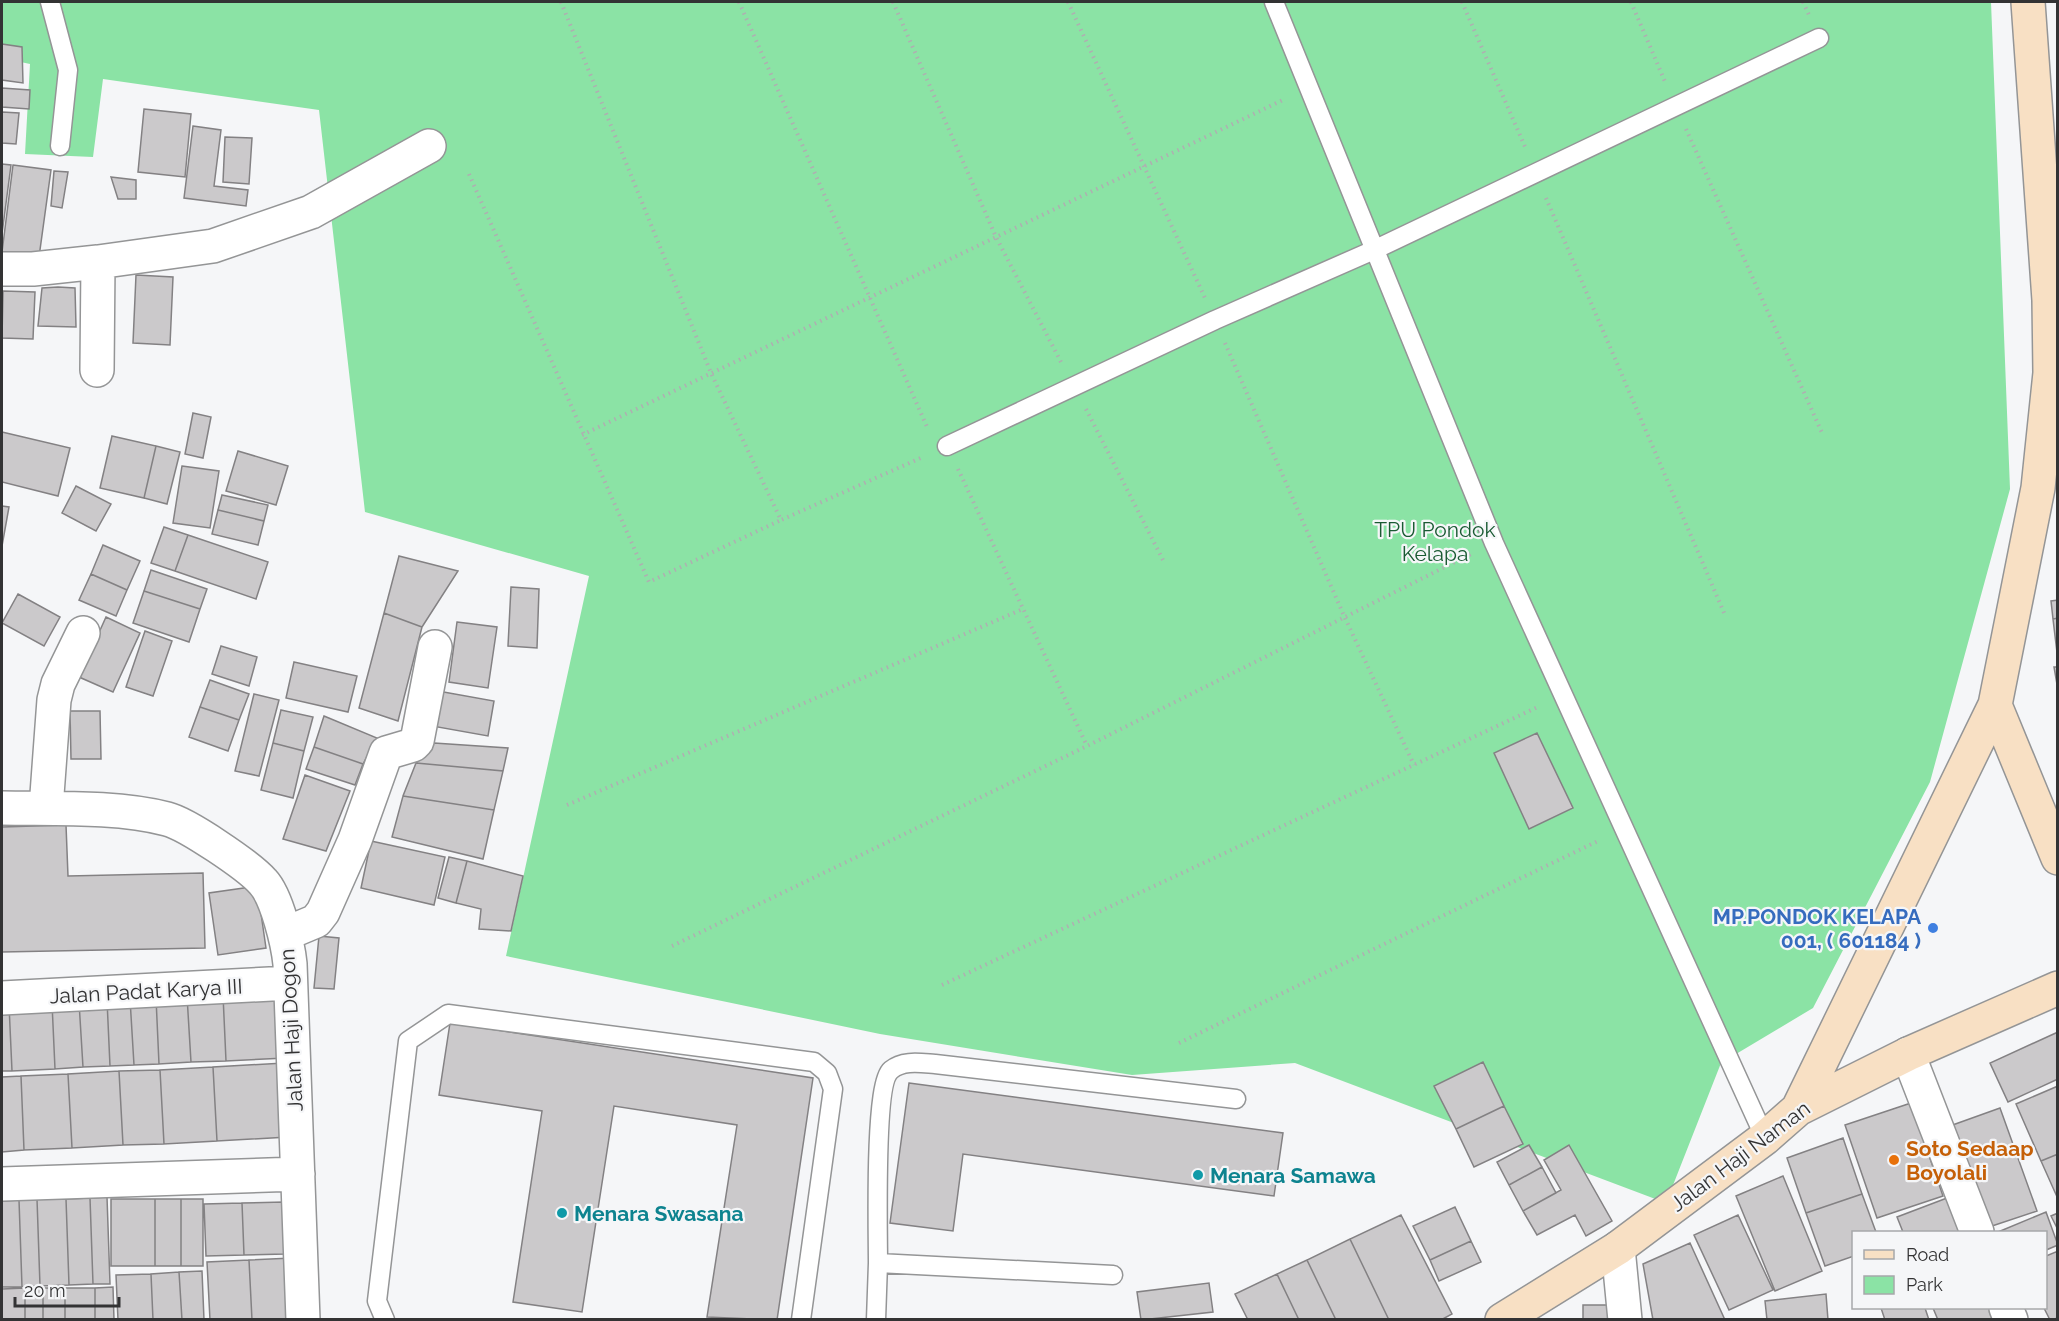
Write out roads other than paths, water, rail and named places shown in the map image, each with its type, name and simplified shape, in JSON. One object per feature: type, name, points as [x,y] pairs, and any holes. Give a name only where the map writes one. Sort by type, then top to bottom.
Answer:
[{"type":"street","points":[[1798,1109],[1995,705],[2038,488],[2050,373],[2049,300],[2028,2]]},
{"type":"street","points":[[2,268],[33,269],[213,246],[311,212],[429,146]]},
{"type":"street","points":[[97,370],[98,262]]},
{"type":"street","points":[[46,808],[54,700],[58,684],[82,633]]},
{"type":"street","points":[[285,934],[316,921],[323,912],[355,840],[386,753],[413,745],[417,741],[435,647]]},
{"type":"street","points":[[1995,705],[2058,858]]},
{"type":"street","name":"Jalan Haji Dogon","points":[[2,808],[126,813],[168,819],[186,828],[264,883],[285,934],[290,983],[303,1320]]},
{"type":"street","name":"Jalan Padat Karya III","points":[[2,998],[290,983]]},
{"type":"street","name":"Jalan Haji Naman","points":[[1502,1320],[1618,1248],[1765,1138],[1798,1109],[1908,1054],[2058,988]]},
{"type":"street","points":[[1908,1054],[1976,1231]]},
{"type":"street","points":[[2,1184],[298,1174]]},
{"type":"street","points":[[1618,1248],[1625,1320]]},
{"type":"lane","points":[[50,2],[68,70],[60,146]]},
{"type":"lane","points":[[1274,2],[1494,543],[1765,1138]]},
{"type":"lane","points":[[942,448],[1215,320],[1374,250],[1819,38]]},
{"type":"lane","points":[[385,1320],[377,1300],[408,1041],[448,1014],[814,1062],[826,1072],[833,1089],[801,1320]]},
{"type":"lane","points":[[876,1320],[880,1109],[884,1079],[898,1066],[914,1063],[935,1064],[1236,1100]]},
{"type":"lane","points":[[878,1263],[1113,1275]]},
{"type":"place","name":"MP.PONDOK KELAPA 001, ( 601184 )","points":[[1933,928]]},
{"type":"place","name":"Soto Sedaap Boyolali","points":[[1894,1160]]},
{"type":"place","name":"Menara Samawa","points":[[1198,1175]]},
{"type":"place","name":"Menara Swasana","points":[[562,1213]]},
{"type":"park label","name":"TPU Pondok Kelapa","points":[[1435,541]]}]
